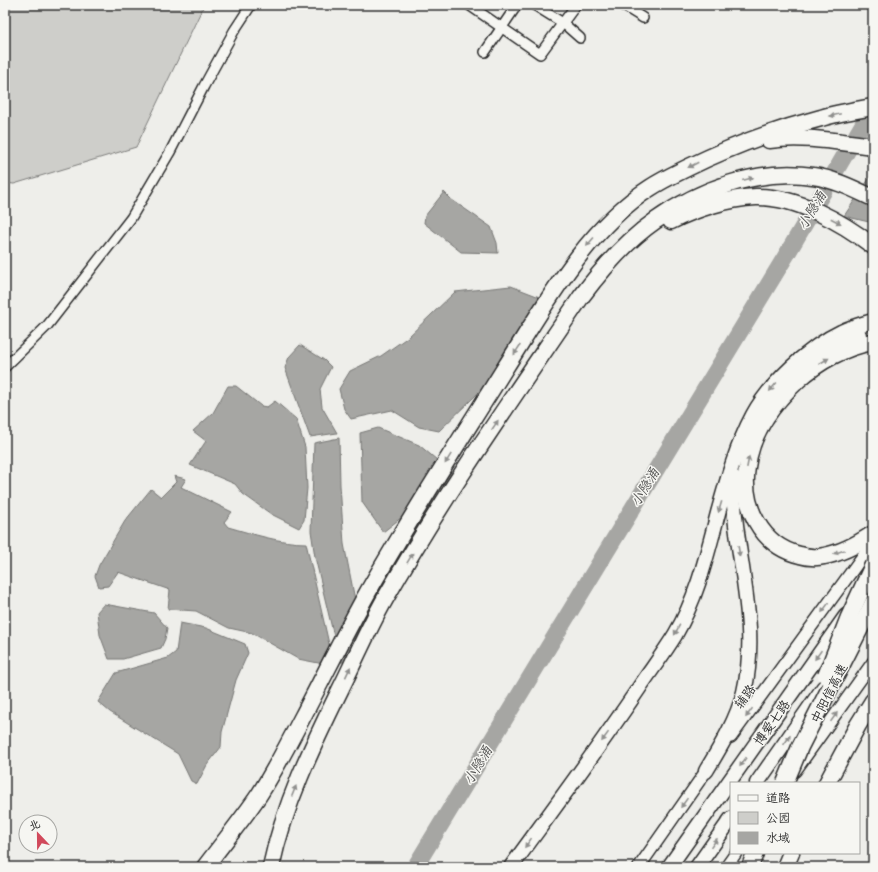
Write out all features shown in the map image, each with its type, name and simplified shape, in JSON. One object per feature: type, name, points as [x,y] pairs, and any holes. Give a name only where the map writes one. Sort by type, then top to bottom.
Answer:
[{"type":"highway","points":[[205,865],[230,836],[260,794],[389,555],[447,461],[574,263],[606,225],[650,187],[729,149],[804,122],[873,107]]},
{"type":"highway","points":[[729,149],[757,142],[787,138],[873,146]]},
{"type":"highway","points":[[271,867],[281,827],[293,792],[364,638],[402,571],[451,491],[580,297],[596,276],[654,222],[699,196],[728,184],[755,177],[795,174],[814,176],[838,182],[873,198]]},
{"type":"highway","points":[[629,244],[656,228],[692,212],[732,200],[756,197],[774,198],[821,213],[839,222],[873,246]]},
{"type":"highway","points":[[510,867],[615,723],[675,634],[688,608],[704,565],[735,457],[754,413],[779,380],[801,360],[830,338],[841,332],[873,321]]},
{"type":"highway","points":[[801,360],[833,343],[849,337],[873,332]]},
{"type":"highway","points":[[873,342],[850,348],[834,355],[818,364],[789,388],[776,404],[756,435],[746,468],[746,486],[752,512],[758,525],[778,546],[792,553],[808,557],[823,557],[856,545],[873,534]]},
{"type":"highway","points":[[706,771],[734,719],[744,692],[748,664],[748,615],[734,501],[733,476],[735,457]]},
{"type":"highway","points":[[800,747],[840,640],[873,565]]},
{"type":"highway","name":"博爱七路","points":[[669,867],[873,578]]},
{"type":"highway","name":"中阳信高速","points":[[786,782],[800,747],[873,604]]},
{"type":"highway","name":"博爱七路","points":[[757,782],[873,618]]},
{"type":"highway","points":[[828,782],[858,725],[873,701]]},
{"type":"highway","points":[[697,867],[730,820]]},
{"type":"highway","points":[[279,867],[281,827]]},
{"type":"highway","points":[[750,867],[755,854]]},
{"type":"highway","points":[[785,867],[792,854]]},
{"type":"street","points":[[5,367],[47,326],[131,218],[170,152],[234,30],[251,5]]},
{"type":"street","points":[[469,5],[540,54],[576,5]]},
{"type":"street","points":[[485,52],[517,5]]},
{"type":"street","points":[[534,5],[563,23],[580,38]]},
{"type":"street","points":[[622,5],[643,18]]},
{"type":"street","name":"辅路","points":[[639,867],[706,771],[873,542]]},
{"type":"street","points":[[787,782],[873,662]]},
{"type":"street","points":[[726,867],[735,854]]},
{"type":"green space","points":[[5,5],[204,5],[136,147],[14,184],[5,183]]},
{"type":"water","points":[[873,173],[873,223],[844,216]]},
{"type":"water","points":[[444,192],[452,200],[491,227],[497,243],[498,253],[461,252],[424,223],[425,216]]},
{"type":"water","points":[[511,286],[542,298],[503,369],[439,431],[419,427],[392,410],[351,419],[344,409],[339,389],[350,371],[381,356],[408,337],[455,292]]},
{"type":"water","points":[[300,345],[324,360],[331,367],[320,389],[322,407],[337,433],[310,437],[285,368],[289,357]]},
{"type":"water","points":[[228,386],[236,386],[261,406],[267,407],[275,401],[296,419],[305,447],[307,488],[304,520],[299,528],[271,514],[243,494],[235,484],[190,465],[206,441],[193,431],[213,413]]},
{"type":"water","points":[[378,428],[419,445],[455,475],[383,532],[362,502],[360,433]]},
{"type":"water","points":[[339,438],[340,485],[344,544],[365,651],[363,662],[340,662],[315,557],[311,531],[314,443]]},
{"type":"water","points":[[174,476],[186,479],[181,487],[232,512],[224,522],[228,527],[276,540],[306,543],[334,666],[298,659],[252,633],[229,628],[196,611],[168,609],[170,590],[118,572],[108,586],[99,587],[95,576],[99,565],[125,521],[151,489],[161,497],[176,482]]},
{"type":"water","points":[[104,604],[154,613],[167,628],[165,639],[161,648],[123,659],[109,659],[100,635],[97,612]]},
{"type":"water","points":[[180,623],[206,628],[245,644],[248,653],[236,680],[222,732],[221,747],[207,765],[197,784],[191,781],[178,754],[110,712],[98,702],[116,673],[168,658],[176,652]]},
{"type":"waterway","name":"小隐涌","points":[[415,867],[787,254],[873,107]]}]
